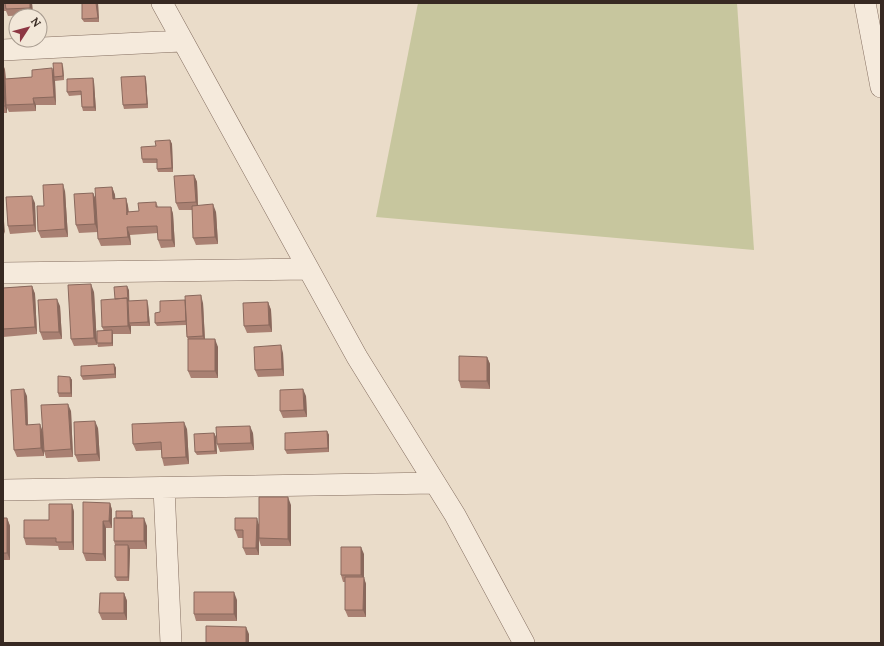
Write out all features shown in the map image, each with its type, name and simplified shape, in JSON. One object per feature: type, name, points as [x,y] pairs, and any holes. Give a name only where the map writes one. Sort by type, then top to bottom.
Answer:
[{"type":"street","points":[[162,3],[181,40],[357,357],[455,514],[524,643]]},
{"type":"street","points":[[865,3],[881,87]]},
{"type":"street","points":[[3,50],[181,40]]},
{"type":"street","points":[[3,273],[308,269]]},
{"type":"street","points":[[3,490],[435,483]]},
{"type":"street","points":[[164,488],[171,643]]},
{"type":"green space","points":[[418,3],[737,3],[754,250],[376,217]]},
{"type":"building","points":[[5,3],[30,3],[30,8],[6,9]]},
{"type":"building","points":[[82,3],[96,3],[98,18],[82,19]]},
{"type":"building","points":[[53,63],[62,63],[63,76],[54,77]]},
{"type":"building","points":[[52,68],[54,97],[33,98],[34,104],[6,105],[5,79],[32,77],[32,70]]},
{"type":"building","points":[[3,72],[5,106],[3,106]]},
{"type":"building","points":[[145,76],[147,104],[123,105],[121,77]]},
{"type":"building","points":[[93,78],[94,107],[82,107],[81,91],[67,92],[67,79]]},
{"type":"building","points":[[170,140],[172,168],[157,169],[157,159],[142,159],[141,147],[156,146],[155,141]]},
{"type":"building","points":[[194,175],[196,202],[176,203],[174,176]]},
{"type":"building","points":[[63,184],[65,229],[38,231],[37,206],[44,206],[43,185]]},
{"type":"building","points":[[112,187],[113,199],[126,198],[127,215],[127,212],[139,211],[138,203],[156,202],[156,207],[171,207],[172,240],[158,240],[157,226],[127,227],[128,237],[98,239],[95,188]]},
{"type":"building","points":[[93,193],[95,224],[76,225],[74,194]]},
{"type":"building","points":[[32,196],[34,225],[8,226],[6,197]]},
{"type":"building","points":[[213,204],[215,237],[193,238],[192,206]]},
{"type":"building","points":[[91,284],[94,338],[71,339],[68,285]]},
{"type":"building","points":[[32,286],[35,327],[3,329],[3,288]]},
{"type":"building","points":[[127,286],[128,301],[127,298],[115,299],[114,287]]},
{"type":"building","points":[[201,295],[203,336],[187,337],[185,296]]},
{"type":"building","points":[[127,298],[128,326],[102,327],[101,300]]},
{"type":"building","points":[[57,299],[59,332],[40,332],[38,300]]},
{"type":"building","points":[[147,300],[148,322],[129,323],[128,301]]},
{"type":"building","points":[[185,300],[186,321],[155,323],[155,313],[160,312],[160,301]]},
{"type":"building","points":[[268,302],[269,325],[244,326],[243,303]]},
{"type":"building","points":[[112,330],[112,343],[97,343],[97,331]]},
{"type":"building","points":[[188,339],[215,339],[215,371],[188,371]]},
{"type":"building","points":[[281,345],[282,369],[255,370],[254,347]]},
{"type":"building","points":[[459,356],[487,357],[487,381],[459,381]]},
{"type":"building","points":[[114,364],[115,374],[81,376],[81,366]]},
{"type":"building","points":[[58,376],[70,377],[71,393],[58,393]]},
{"type":"building","points":[[24,389],[26,425],[40,424],[41,448],[14,450],[11,390]]},
{"type":"building","points":[[303,389],[304,410],[280,411],[280,390]]},
{"type":"building","points":[[68,404],[71,449],[44,451],[41,405]]},
{"type":"building","points":[[95,421],[97,454],[75,455],[74,422]]},
{"type":"building","points":[[184,422],[186,457],[162,458],[161,442],[133,444],[132,424]]},
{"type":"building","points":[[250,426],[251,443],[217,444],[216,427]]},
{"type":"building","points":[[327,431],[328,448],[285,450],[285,433]]},
{"type":"building","points":[[214,433],[215,451],[195,452],[194,434]]},
{"type":"building","points":[[259,497],[288,497],[288,539],[259,538]]},
{"type":"building","points":[[83,502],[110,503],[109,521],[103,521],[103,554],[83,553]]},
{"type":"building","points":[[49,504],[72,504],[72,542],[56,542],[56,538],[24,538],[24,520],[49,520]]},
{"type":"building","points":[[116,511],[132,511],[132,518],[116,518]]},
{"type":"building","points":[[3,518],[7,518],[7,553],[3,553]]},
{"type":"building","points":[[114,518],[144,518],[144,541],[114,541]]},
{"type":"building","points":[[235,518],[257,518],[256,548],[243,548],[243,530],[235,530]]},
{"type":"building","points":[[115,545],[128,545],[128,577],[115,577]]},
{"type":"building","points":[[341,547],[361,547],[361,575],[341,575]]},
{"type":"building","points":[[345,577],[364,577],[363,610],[345,610]]},
{"type":"building","points":[[194,592],[234,592],[234,614],[194,614]]},
{"type":"building","points":[[100,593],[124,593],[124,613],[99,613]]},
{"type":"building","points":[[206,626],[246,627],[246,643],[206,643]]}]
